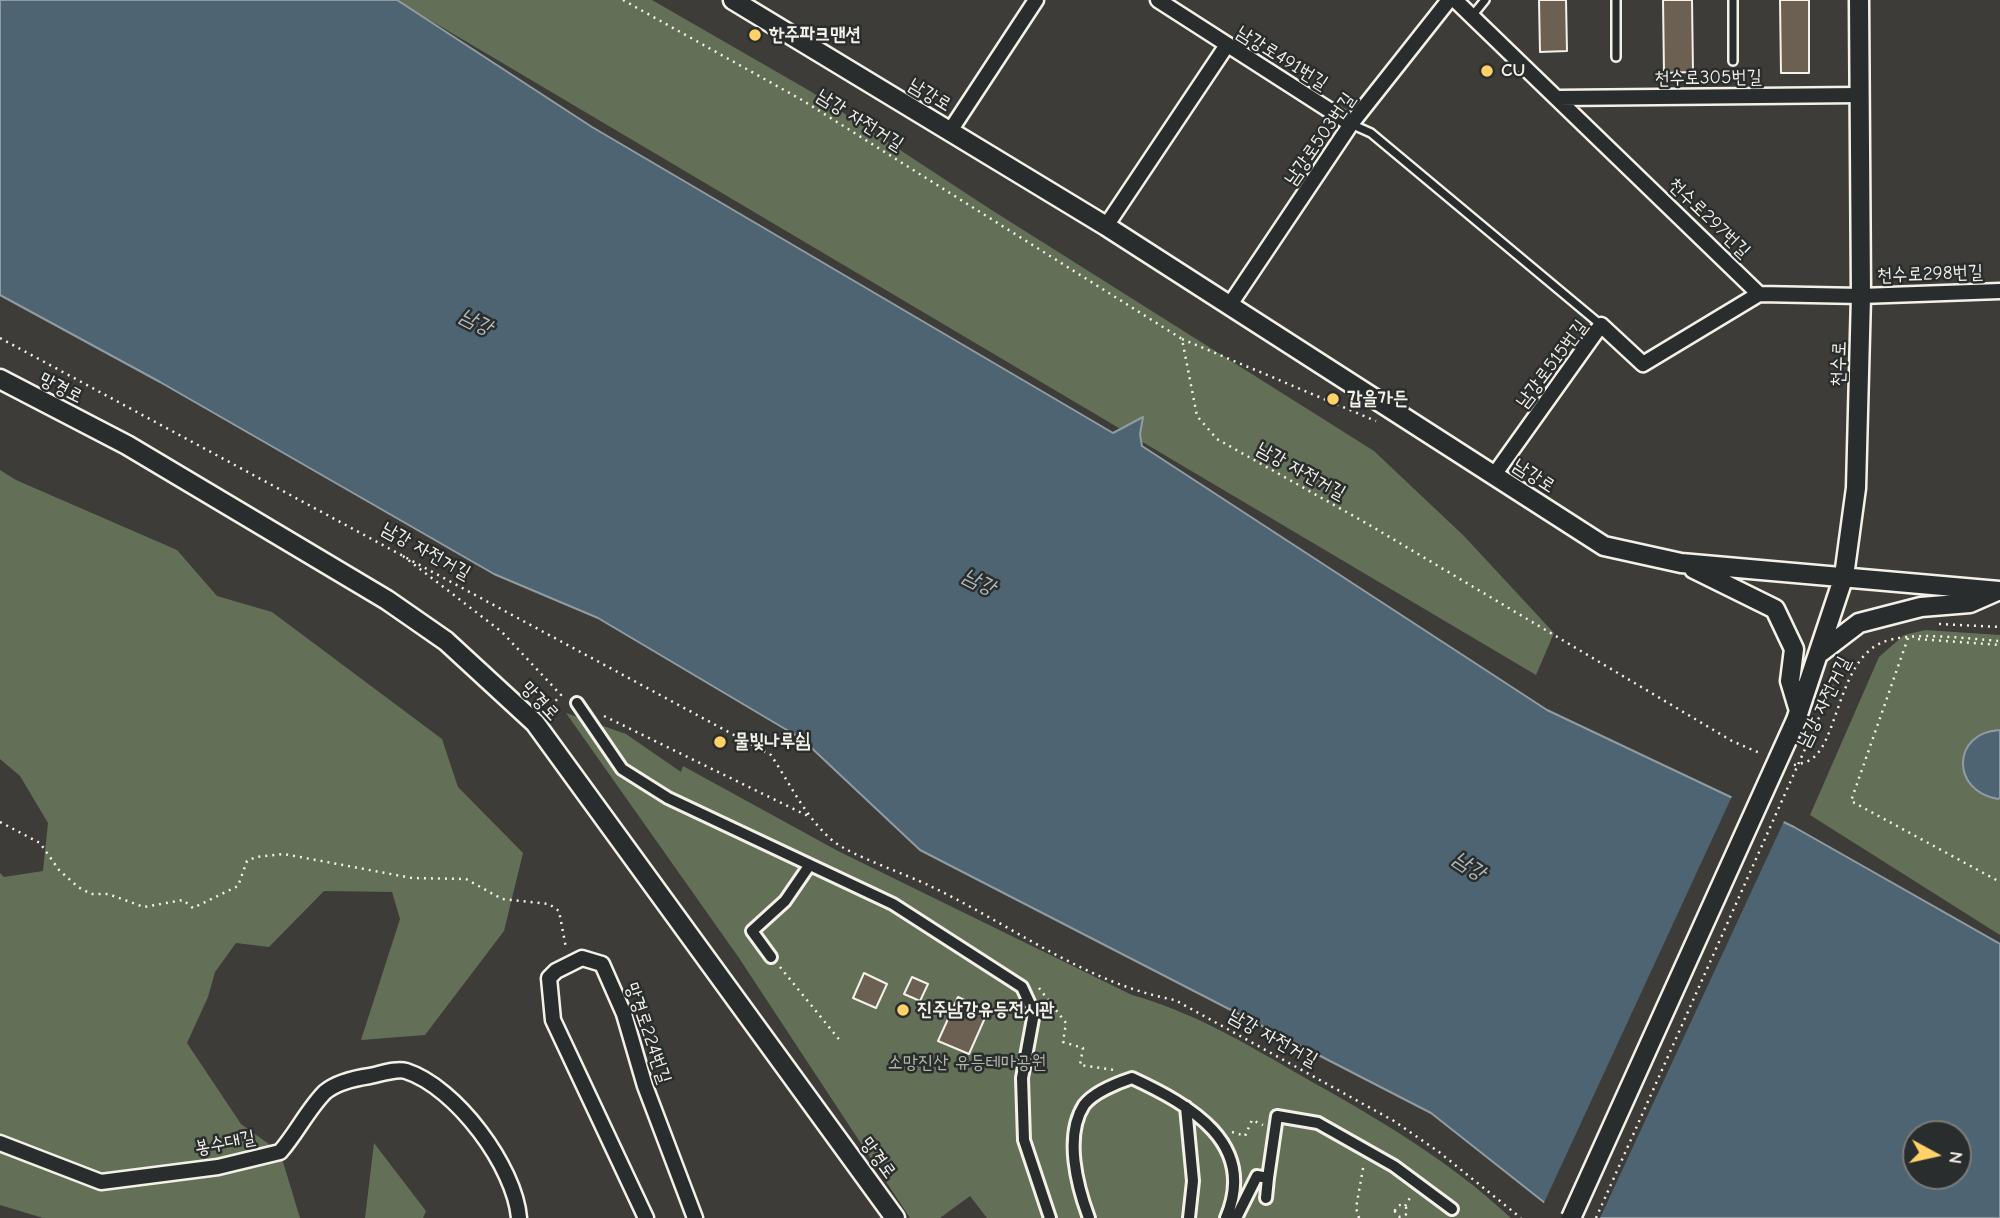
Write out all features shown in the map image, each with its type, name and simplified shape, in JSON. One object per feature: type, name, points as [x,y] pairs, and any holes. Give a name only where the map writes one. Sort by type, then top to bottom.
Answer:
[{"type":"street","name":"남강로","points":[[733,0],[1106,226],[1604,546],[1681,563],[1999,591]]},
{"type":"street","points":[[950,131],[1036,0]]},
{"type":"street","name":"남강로491번길","points":[[1158,0],[1351,124]]},
{"type":"street","name":"남강로503번길","points":[[1229,306],[1351,124],[1448,0]]},
{"type":"street","points":[[1455,0],[1558,98]]},
{"type":"street","name":"천수로","points":[[1571,1218],[1797,715],[1821,652],[1844,576],[1856,488],[1861,296],[1859,0]]},
{"type":"street","points":[[1106,226],[1227,45]]},
{"type":"street","name":"천수로305번길","points":[[1558,98],[1859,95]]},
{"type":"street","name":"천수로297번길","points":[[1558,98],[1759,293]]},
{"type":"street","name":"천수로298번길","points":[[1861,296],[2000,291]]},
{"type":"street","points":[[1759,293],[1861,296]]},
{"type":"street","name":"남강로515번길","points":[[1494,475],[1601,325],[1643,364],[1759,293]]},
{"type":"street","name":"망경로","points":[[0,379],[127,445],[387,600],[446,641],[535,723],[895,1218]]},
{"type":"street","points":[[1681,563],[1774,610],[1794,649],[1790,681],[1797,715]]},
{"type":"street","points":[[1821,652],[1859,622],[1921,607],[1970,603],[1999,591]]},
{"type":"street","points":[[577,703],[622,769],[668,798],[893,904],[1022,987],[1034,1013],[1022,1078],[1024,1140],[1050,1218]]},
{"type":"street","points":[[771,957],[752,931],[785,901],[809,866]]},
{"type":"street","name":"망경로224번길","points":[[569,965],[582,958],[602,964],[624,1014],[645,1086],[695,1218]]},
{"type":"street","points":[[569,965],[549,978],[553,1020],[646,1218]]},
{"type":"street","name":"봉수대길","points":[[0,1143],[102,1182],[218,1167],[280,1152],[326,1092],[354,1078],[404,1070],[437,1086],[479,1132],[502,1165],[518,1207],[519,1218]]},
{"type":"street","points":[[1089,1218],[1080,1193],[1073,1133],[1085,1104],[1116,1083],[1132,1078],[1186,1107],[1214,1129],[1232,1163],[1236,1191],[1226,1218]]},
{"type":"street","points":[[1186,1107],[1193,1181],[1189,1218]]},
{"type":"street","points":[[1266,1198],[1277,1116],[1318,1124],[1366,1150],[1454,1213]]},
{"type":"street","points":[[1236,1218],[1257,1176],[1268,1178]]},
{"type":"lane","points":[[1471,16],[1485,0]]},
{"type":"lane","points":[[1615,57],[1616,0]]},
{"type":"lane","points":[[1733,0],[1733,61]]},
{"type":"lane","points":[[1351,124],[1371,133],[1601,325]]},
{"type":"path","name":"남강 자전거길","points":[[623,0],[802,100],[1182,339],[1197,416],[1217,439],[1366,523],[1732,741],[1768,756]]},
{"type":"path","name":"남강 자전거길","points":[[0,338],[771,755],[811,817],[835,842],[932,886],[1103,977],[1139,993],[1175,1000],[1394,1121],[1439,1152],[1521,1218]]},
{"type":"path","points":[[1182,339],[1384,425]]},
{"type":"path","points":[[397,551],[502,632],[561,695],[577,703]]},
{"type":"path","points":[[1937,624],[2000,627]]},
{"type":"path","name":"남강 자전거길","points":[[1792,766],[1811,760],[1821,746],[1859,658],[1882,642],[1906,638]]},
{"type":"path","points":[[2000,643],[1906,638],[1851,801],[2000,881]]},
{"type":"path","points":[[1596,1218],[1846,657]]},
{"type":"path","points":[[535,723],[561,695]]},
{"type":"path","name":"남강 자전거길","points":[[602,715],[811,817]]},
{"type":"path","points":[[0,822],[40,843],[59,870],[78,887],[91,894],[108,894],[144,906],[183,900],[193,908],[211,897],[233,890],[238,886],[247,861],[266,855],[284,854],[412,878],[466,879],[502,899],[549,904],[559,911],[569,965]]},
{"type":"path","points":[[771,957],[842,1043]]},
{"type":"path","points":[[1027,997],[1037,986],[1066,1023],[1063,1042],[1083,1048],[1080,1065],[1116,1071]]},
{"type":"path","points":[[1232,1132],[1245,1136],[1252,1120],[1269,1127]]},
{"type":"path","points":[[1360,1218],[1356,1208],[1366,1150]]},
{"type":"green space","points":[[396,0],[652,0],[810,91],[990,209],[1374,451],[1464,536],[1554,633],[1536,675]]},
{"type":"green space","points":[[0,470],[16,480],[177,550],[217,596],[272,612],[442,739],[458,787],[523,853],[504,931],[425,1035],[361,1040],[400,919],[392,892],[324,891],[269,947],[236,943],[215,972],[208,997],[187,1043],[241,1124],[280,1152],[300,1218],[43,1218],[0,1205],[0,873],[4,877],[43,871],[48,823],[20,776],[0,759]]},
{"type":"green space","points":[[1925,630],[2000,635],[2000,935],[1810,815],[1879,657],[1904,635]]},
{"type":"green space","name":"소망진산 유등테마공원","points":[[566,713],[626,734],[681,772],[683,766],[838,851],[1132,995],[1176,1010],[1239,1040],[1410,1140],[1462,1177],[1511,1218],[987,1218],[970,1196],[940,1218],[910,1218],[739,958]]},
{"type":"green space","points":[[374,1143],[426,1211],[423,1218],[365,1218]]},
{"type":"water","name":"남강","points":[[0,0],[397,0],[592,127],[1113,433],[1143,417],[1140,434],[1142,446],[1547,710],[1794,827],[2000,944],[2000,1218],[1564,1218],[1431,1113],[920,850],[802,739],[598,618],[494,574],[160,382],[0,295]]},
{"type":"water","points":[[2000,730],[1998,799],[1982,794],[1971,785],[1963,762],[1973,740],[1984,733]]},
{"type":"pier","points":[[1733,794],[1785,819],[1600,1218],[1559,1218],[1543,1205]]},
{"type":"building","points":[[1539,0],[1566,0],[1567,51],[1540,52]]},
{"type":"building","points":[[1663,0],[1692,0],[1693,72],[1664,73]]},
{"type":"building","points":[[1780,0],[1809,0],[1809,73],[1781,73]]},
{"type":"building","points":[[864,973],[887,984],[876,1008],[853,998]]},
{"type":"building","points":[[912,977],[928,984],[920,1001],[904,994]]},
{"type":"building","points":[[958,997],[988,1011],[969,1054],[938,1041]]},
{"type":"place","name":"한주파크맨션","points":[[755,35]]},
{"type":"place","name":"CU","points":[[1487,71]]},
{"type":"place","name":"갑을가든","points":[[1333,399]]},
{"type":"place","name":"물빛나루쉼","points":[[720,742]]},
{"type":"place","name":"진주남강유등전시관","points":[[903,1010]]}]
